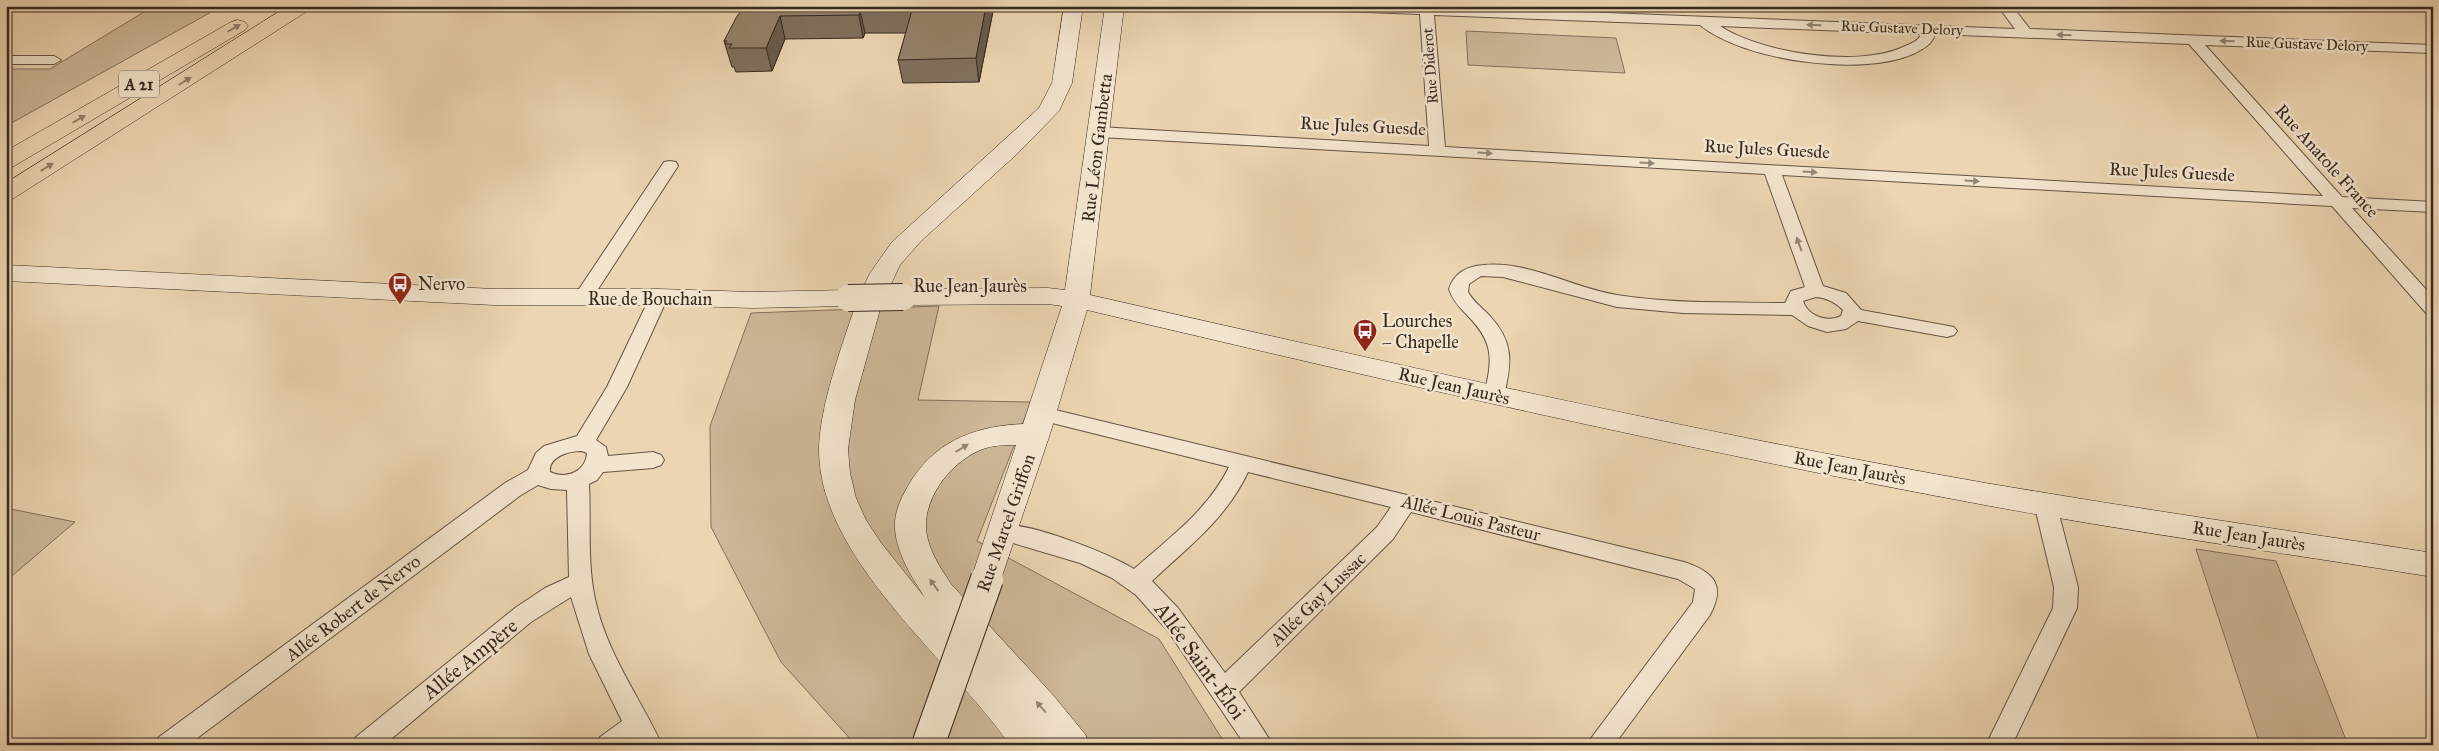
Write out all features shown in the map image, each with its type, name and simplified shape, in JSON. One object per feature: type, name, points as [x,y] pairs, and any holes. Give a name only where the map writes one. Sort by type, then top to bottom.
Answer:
[{"type":"highway","name":"A 21","points":[[6,142],[243,6]]},
{"type":"highway","name":"A 21","points":[[6,161],[272,6]]},
{"type":"highway","points":[[6,193],[302,6]]},
{"type":"street","points":[[1031,745],[1006,713],[890,578],[866,546],[846,512],[839,494],[832,456],[833,437],[838,405],[866,312],[883,271],[905,244],[1048,111],[1062,83],[1074,6]]},
{"type":"street","name":"Rue Léon Gambetta","points":[[1078,295],[1115,6]]},
{"type":"street","name":"Rue Gustave Delory","points":[[1312,6],[1427,11],[1496,10],[1704,21],[2433,49]]},
{"type":"street","points":[[1675,6],[1680,20]]},
{"type":"street","points":[[2004,6],[2024,33]]},
{"type":"street","name":"Rue Diderot","points":[[1427,11],[1436,151]]},
{"type":"street","points":[[1704,21],[1717,31],[1764,48],[1803,57],[1837,60],[1872,60],[1905,55],[1925,41],[1929,34],[1928,30]]},
{"type":"street","name":"Rue Anatole France","points":[[2193,40],[2433,309]]},
{"type":"street","points":[[6,60],[54,60]]},
{"type":"street","name":"Rue Jules Guesde","points":[[1100,132],[2433,207]]},
{"type":"street","points":[[582,299],[670,166]]},
{"type":"street","points":[[1772,170],[1815,290]]},
{"type":"street","points":[[1494,395],[1501,366],[1500,347],[1493,331],[1464,301],[1458,289],[1462,279],[1476,272],[1491,270],[1513,274],[1601,297],[1632,302],[1710,308],[1796,309]]},
{"type":"street","name":"Rue de Bouchain","points":[[12,272],[409,294],[582,299],[659,297],[752,300],[849,292],[1078,295]]},
{"type":"street","points":[[1815,290],[1833,294],[1850,306],[1852,314],[1845,323],[1832,326],[1810,321],[1796,309],[1794,299],[1798,294],[1815,290]]},
{"type":"street","name":"Rue Jean Jaurès","points":[[1078,295],[1494,395],[1720,443],[2045,503],[2433,565]]},
{"type":"street","name":"Rue Marcel Griffon","points":[[928,745],[1004,532],[1078,295]]},
{"type":"street","points":[[583,443],[617,387],[659,297]]},
{"type":"street","points":[[1852,314],[1947,331]]},
{"type":"street","points":[[1039,424],[988,437],[966,445],[955,452],[934,471],[917,493],[910,517],[910,528],[917,554],[929,578],[940,593],[1041,706],[1072,745]]},
{"type":"street","name":"Allée Louis Pasteur","points":[[1039,424],[1242,462],[1684,571],[1694,576],[1706,586],[1708,593],[1702,608],[1599,745]]},
{"type":"street","points":[[583,443],[596,449],[599,458],[596,465],[578,480],[554,483],[546,481],[539,474],[540,464],[548,454],[562,446],[583,443]]},
{"type":"street","points":[[596,465],[653,460]]},
{"type":"street","points":[[1136,581],[1213,511],[1228,491],[1242,462]]},
{"type":"street","name":"Allée Robert de Nervo","points":[[168,745],[514,489],[539,474]]},
{"type":"street","points":[[578,480],[581,581],[586,611],[598,643],[643,735],[609,745]]},
{"type":"street","name":"Allée Gay Lussac","points":[[1224,691],[1385,533],[1399,515],[1405,502]]},
{"type":"street","points":[[1999,745],[2065,608],[2066,587],[2045,503]]},
{"type":"street","name":"Allée Saint-Éloi","points":[[1004,532],[1047,542],[1084,555],[1136,581],[1169,614],[1260,745]]},
{"type":"street","name":"Allée Ampère","points":[[365,745],[523,615],[553,595],[581,581]]},
{"type":"shaded area","points":[[154,6],[222,6],[6,126],[6,69],[50,69]]},
{"type":"shaded area","points":[[1466,31],[1616,38],[1625,73],[1468,65]]},
{"type":"shaded area","points":[[939,306],[918,400],[1031,402],[977,541],[1159,639],[1226,745],[896,745],[898,739],[853,742],[781,662],[711,527],[710,426],[751,313]]},
{"type":"shaded area","points":[[6,508],[75,522],[6,581]]},
{"type":"shaded area","points":[[2196,549],[2276,561],[2348,745],[2260,745]]},
{"type":"building","points":[[744,6],[986,6],[976,58],[898,60],[912,10],[860,10],[859,15],[780,16],[766,48],[729,48],[732,44],[725,44],[727,41],[724,41]]},
{"type":"place","name":"Nervo","points":[[400,305]]},
{"type":"place","name":"Lourches – Chapelle","points":[[1365,352]]}]
